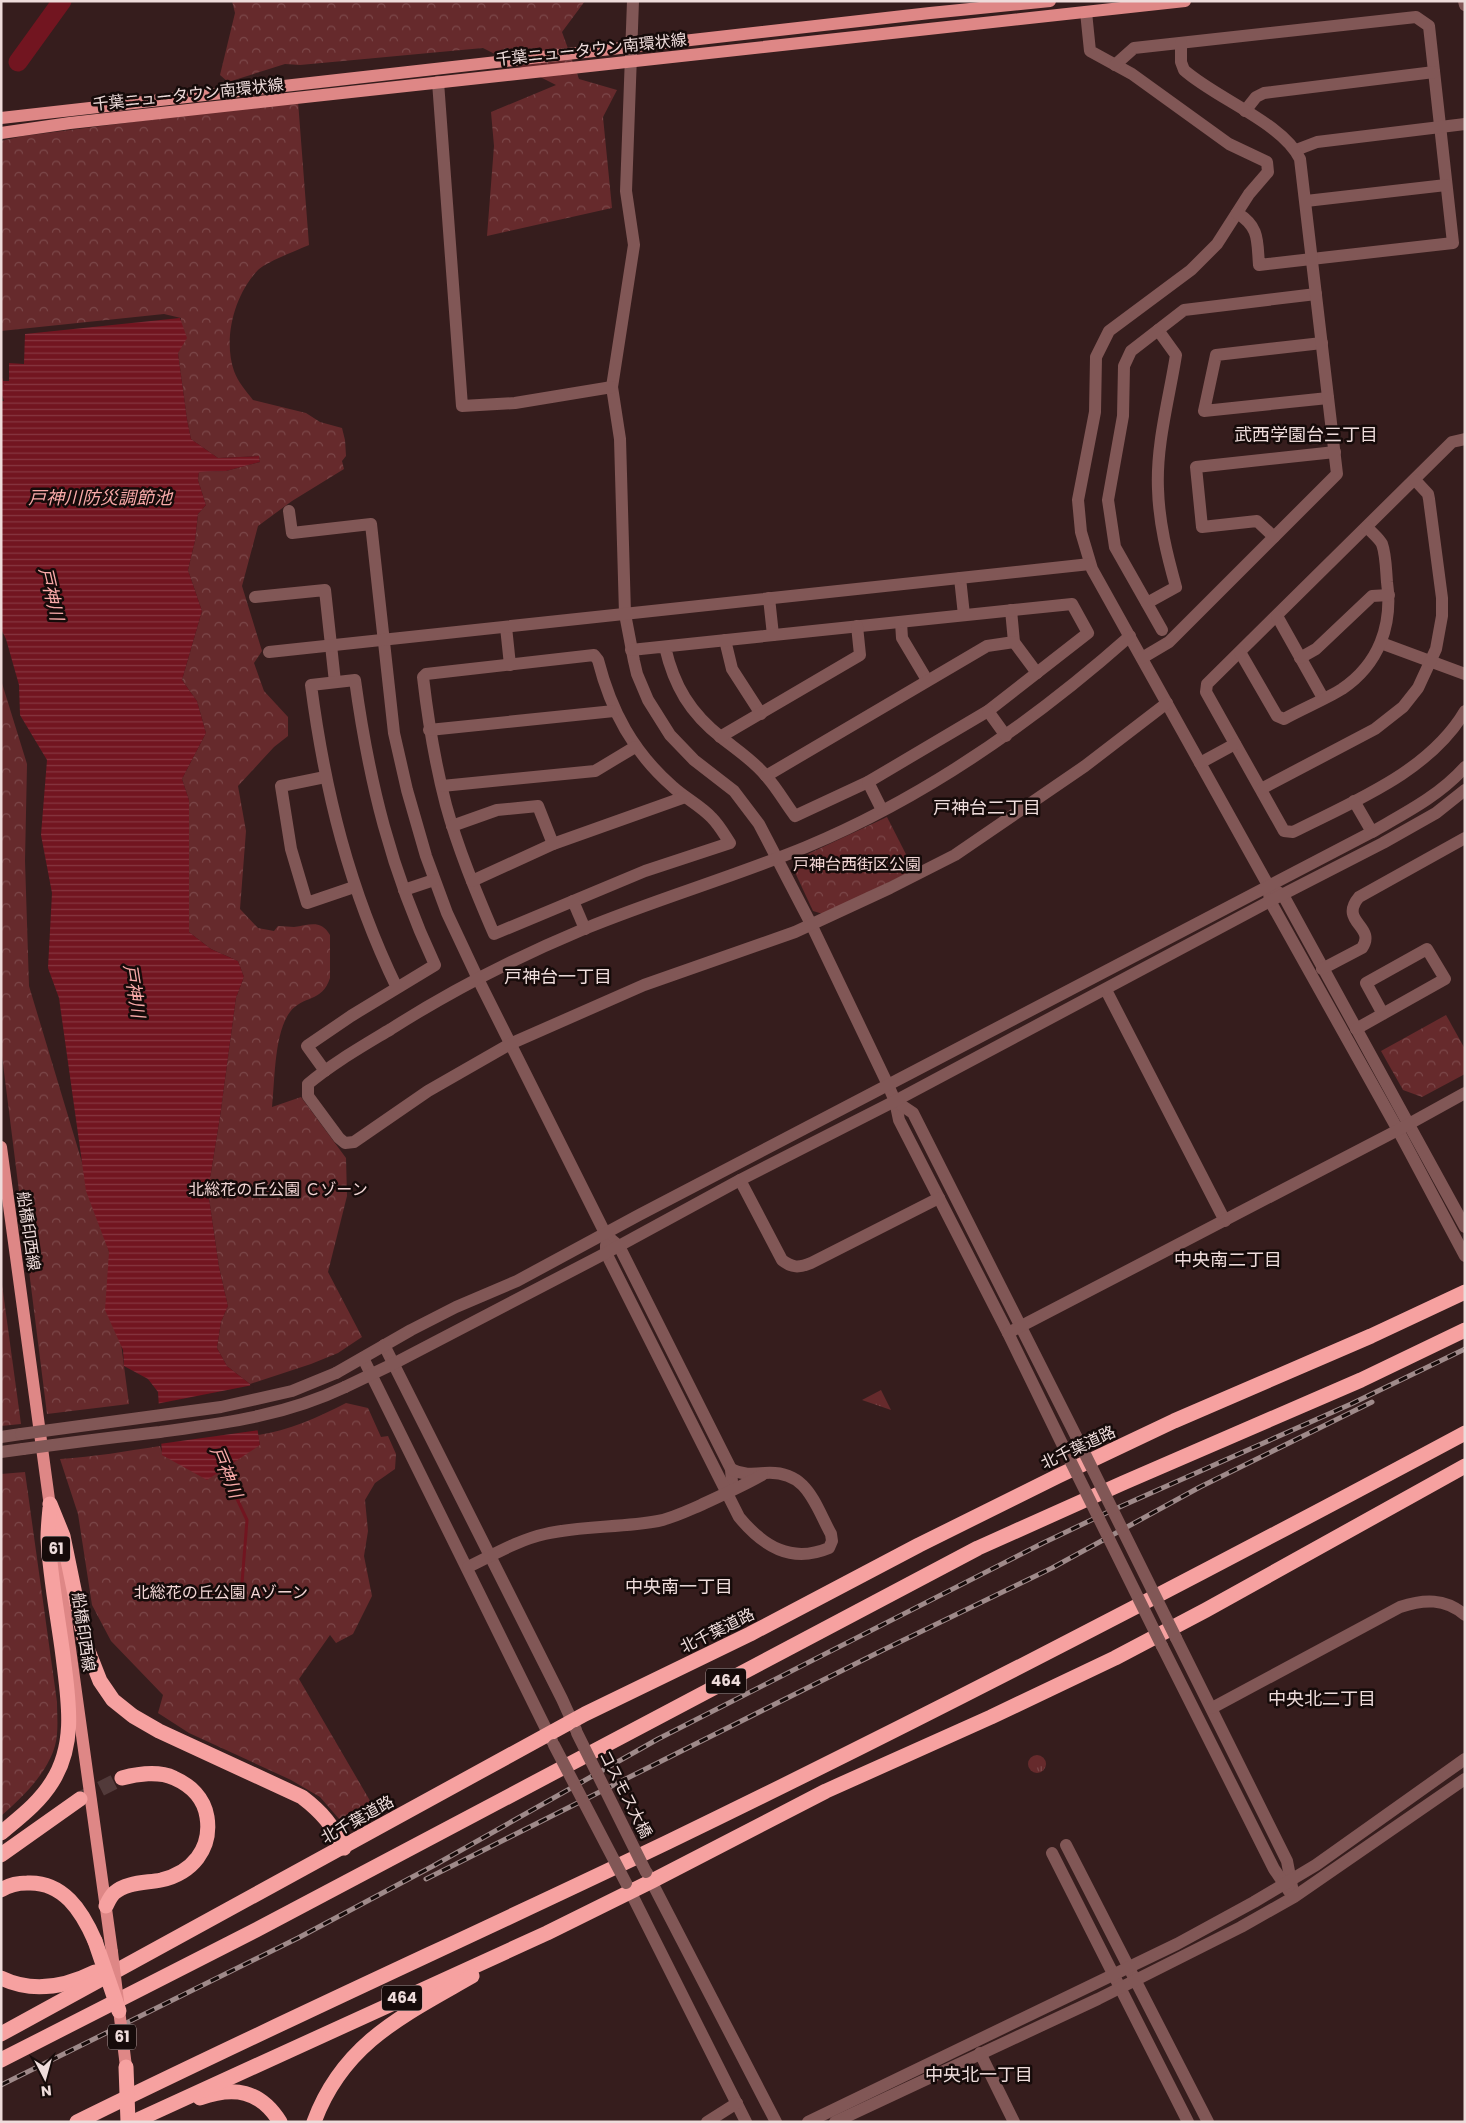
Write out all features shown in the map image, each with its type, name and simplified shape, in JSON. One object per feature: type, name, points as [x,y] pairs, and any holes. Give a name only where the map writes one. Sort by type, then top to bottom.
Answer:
[{"type":"highway","name":"北千葉道路","points":[[1,2034],[254,1897],[268,1887],[919,1545],[1174,1421],[1371,1336],[1465,1292]]},
{"type":"highway","name":"464","points":[[1,2060],[256,1930],[978,1548],[1361,1380],[1465,1330]]},
{"type":"highway","name":"464","points":[[77,2122],[202,2060],[668,1842],[1183,1584],[1465,1433]]},
{"type":"highway","name":"464","points":[[134,2122],[547,1932],[649,1876],[826,1791],[991,1717],[1115,1658],[1206,1610],[1465,1466]]},
{"type":"highway","points":[[1,1833],[43,1796],[53,1781],[65,1754],[68,1736],[70,1722],[68,1691],[48,1538],[50,1504]]},
{"type":"highway","points":[[50,1504],[63,1536],[85,1643],[100,1682],[113,1700],[133,1716],[159,1731],[302,1797],[330,1821],[344,1848]]},
{"type":"highway","points":[[106,1906],[114,1894],[127,1886],[162,1880],[178,1874],[192,1865],[201,1855],[206,1842],[208,1826],[202,1802],[184,1782],[171,1776],[157,1774],[122,1778]]},
{"type":"highway","points":[[1,1855],[80,1799]]},
{"type":"highway","points":[[1,1890],[19,1883],[36,1882],[54,1888],[70,1899],[85,1918],[119,2011]]},
{"type":"highway","points":[[1,1978],[17,1986],[37,1988],[79,1980],[249,1892],[268,1887]]},
{"type":"highway","points":[[314,2122],[337,2076],[355,2053],[379,2033],[415,2009],[547,1932]]},
{"type":"highway","points":[[126,2067],[128,2122]]},
{"type":"highway","points":[[145,2122],[187,2102],[213,2094],[237,2092],[258,2098],[272,2108],[280,2122]]},
{"type":"main road","name":"千葉ニュータウン南環状線","points":[[1,118],[165,98],[1050,1]]},
{"type":"main road","name":"千葉ニュータウン南環状線","points":[[1,133],[70,123],[1185,1]]},
{"type":"main road","name":"船橋印西線","points":[[1,1147],[134,2122]]},
{"type":"street","points":[[633,1],[626,191],[633,227],[634,252],[612,377],[612,387],[620,439],[625,614],[631,650],[642,690],[660,720],[678,744],[694,760],[724,782],[742,799],[778,858],[888,1085],[895,1101],[899,1120],[1008,1333],[1274,1869],[1287,1882],[1294,1897]]},
{"type":"street","points":[[1464,1],[1465,5]]},
{"type":"street","points":[[1086,12],[1090,52],[1132,74],[1229,144],[1267,162],[1268,172],[1249,194],[1217,244],[1191,270],[1110,331],[1096,357],[1094,412],[1078,500],[1083,538],[1090,564],[1268,885],[1270,901],[1465,1227]]},
{"type":"street","points":[[1114,65],[1134,48],[1416,17],[1429,26],[1453,243],[1259,265],[1256,231],[1248,220],[1237,213]]},
{"type":"street","points":[[1142,658],[1169,642],[1337,474],[1300,159],[1296,150],[1282,135],[1184,70],[1181,62],[1181,43]]},
{"type":"street","points":[[1245,111],[1256,97],[1264,93],[1434,72]]},
{"type":"street","points":[[438,82],[462,406],[515,403],[612,387]]},
{"type":"street","points":[[1296,150],[1317,142],[1465,124]]},
{"type":"street","points":[[1306,201],[1446,185]]},
{"type":"street","points":[[1162,630],[1115,547],[1108,500],[1123,416],[1124,366],[1132,351],[1184,310],[1316,294]]},
{"type":"street","points":[[1147,603],[1176,588],[1163,534],[1158,489],[1159,455],[1176,355],[1158,330]]},
{"type":"street","points":[[1322,343],[1216,355],[1204,412],[1328,398]]},
{"type":"street","points":[[1465,439],[1452,442],[1207,684],[1206,692],[1284,830],[1293,832],[1354,801],[1400,775],[1420,761],[1442,742],[1465,710]]},
{"type":"street","points":[[1274,537],[1257,521],[1202,527],[1196,467],[1335,452]]},
{"type":"street","points":[[1261,789],[1376,729],[1403,707],[1418,688],[1432,662],[1442,616],[1442,598],[1428,494],[1415,480]]},
{"type":"street","points":[[289,511],[292,533],[371,524],[394,733],[413,815],[446,913],[606,1235],[619,1246],[731,1469],[732,1482],[725,1494]]},
{"type":"street","points":[[1240,652],[1277,716],[1284,719],[1341,690],[1358,677],[1371,663],[1388,620],[1389,594],[1382,544],[1367,527]]},
{"type":"street","points":[[269,652],[1090,564]]},
{"type":"street","points":[[960,578],[964,615]]},
{"type":"street","points":[[255,597],[325,590],[335,682]]},
{"type":"street","points":[[1300,658],[1316,649],[1372,596],[1389,594]]},
{"type":"street","points":[[769,598],[773,635]]},
{"type":"street","points":[[631,650],[1072,604],[1088,633],[988,711],[868,782],[795,816],[766,776],[702,721],[683,696],[671,672],[665,647]]},
{"type":"street","points":[[1011,610],[1014,642],[1037,673]]},
{"type":"street","points":[[1277,616],[1323,698]]},
{"type":"street","points":[[901,622],[902,638],[928,680]]},
{"type":"street","points":[[720,737],[860,655],[857,626]]},
{"type":"street","points":[[506,627],[510,664]]},
{"type":"street","points":[[1130,636],[1097,665],[1006,736],[934,782],[846,829],[778,858],[585,929],[478,979],[420,1011],[325,1072],[308,1084],[308,1096],[340,1138],[345,1143],[354,1142],[428,1091],[510,1044],[644,985],[795,932],[890,888],[955,855],[1085,766],[1167,703]]},
{"type":"street","points":[[725,640],[732,669],[760,714]]},
{"type":"street","points":[[766,776],[987,646],[1014,642]]},
{"type":"street","points":[[1380,643],[1465,674]]},
{"type":"street","points":[[594,655],[598,660],[614,710],[635,747],[685,797],[712,817],[730,843],[645,871],[494,934],[452,826],[429,730],[423,677],[426,674],[510,664],[594,655]]},
{"type":"street","points":[[325,1072],[307,1046],[435,965],[404,890],[377,805],[365,749],[355,680],[311,684],[325,777],[354,887],[376,945],[397,988]]},
{"type":"street","points":[[429,730],[614,710]]},
{"type":"street","points":[[988,711],[1006,736]]},
{"type":"street","points":[[1200,763],[1235,744]]},
{"type":"street","points":[[442,786],[595,771],[635,747]]},
{"type":"street","points":[[1,1437],[230,1405],[292,1390],[336,1373],[456,1307],[517,1281],[606,1235],[1268,885],[1372,832],[1429,800],[1451,783],[1465,767]]},
{"type":"street","points":[[325,777],[281,786],[291,849],[307,903],[354,887]]},
{"type":"street","points":[[868,782],[882,810]]},
{"type":"street","points":[[1,1452],[224,1424],[259,1417],[300,1406],[372,1375],[606,1253],[740,1180],[1106,990],[1413,826],[1436,813],[1465,790]]},
{"type":"street","points":[[472,881],[554,844],[685,797]]},
{"type":"street","points":[[1354,801],[1372,832]]},
{"type":"street","points":[[452,826],[497,810],[538,806],[554,844]]},
{"type":"street","points":[[1322,969],[1362,948],[1366,941],[1367,934],[1352,915],[1352,905],[1359,897],[1465,838]]},
{"type":"street","points":[[404,890],[434,880]]},
{"type":"street","points":[[1268,885],[1283,895],[1356,1029],[1465,1256]]},
{"type":"street","points":[[574,901],[585,929]]},
{"type":"street","points":[[1356,1029],[1383,1014],[1444,980],[1428,949],[1366,984],[1383,1014]]},
{"type":"street","points":[[1106,990],[1225,1221]]},
{"type":"street","points":[[1008,1333],[1404,1127],[1465,1093]]},
{"type":"street","points":[[895,1101],[913,1113],[1082,1448],[1287,1861],[1287,1882]]},
{"type":"street","points":[[740,1180],[782,1260],[794,1267],[802,1267],[811,1263],[939,1198]]},
{"type":"street","points":[[606,1235],[606,1253],[725,1494],[739,1516],[749,1530],[771,1546],[785,1552],[804,1555],[828,1548],[832,1541],[831,1534],[807,1488],[790,1475],[778,1473],[751,1475],[731,1469]]},
{"type":"street","name":"コスモス大橋","points":[[384,1345],[649,1876],[776,2122]]},
{"type":"street","points":[[363,1358],[468,1567],[551,1739],[746,2122]]},
{"type":"street","points":[[468,1567],[519,1542],[550,1533],[660,1521],[677,1516],[741,1488],[764,1473]]},
{"type":"street","points":[[1212,1708],[1400,1607],[1417,1602],[1433,1601],[1446,1604],[1465,1615]]},
{"type":"street","points":[[808,2122],[1177,1944],[1316,1865],[1465,1760]]},
{"type":"street","points":[[836,2122],[1120,1988],[1241,1927],[1294,1897],[1465,1778]]},
{"type":"street","points":[[1066,1845],[1208,2122]]},
{"type":"street","points":[[1052,1853],[1188,2122]]},
{"type":"street","points":[[980,2053],[1014,2122]]},
{"type":"street","points":[[707,2122],[737,2103]]},
{"type":"green space","points":[[232,1],[585,1],[562,32],[579,79],[617,90],[603,117],[612,208],[487,236],[494,146],[491,112],[556,85],[483,48],[300,65],[285,64],[228,82],[220,75],[235,13]]},
{"type":"green space","name":"北総花の丘公園 Ｃゾーン","points":[[298,101],[309,245],[262,267],[250,280],[237,305],[233,318],[230,332],[231,358],[238,379],[253,400],[306,413],[320,422],[342,428],[346,456],[342,461],[344,469],[292,501],[258,526],[242,586],[262,651],[254,663],[264,691],[288,717],[288,736],[274,747],[238,786],[246,831],[240,909],[258,928],[274,931],[278,926],[294,927],[314,924],[323,927],[330,935],[330,978],[327,986],[317,995],[301,1003],[290,1012],[281,1032],[276,1058],[272,1107],[301,1097],[346,1158],[347,1196],[328,1272],[362,1337],[338,1353],[250,1384],[227,1366],[217,1348],[221,1322],[228,1306],[219,1267],[208,1191],[236,998],[244,977],[238,961],[211,949],[189,932],[189,800],[182,779],[206,733],[197,701],[182,680],[202,611],[188,570],[195,541],[198,514],[206,505],[198,480],[199,472],[226,471],[260,462],[259,456],[218,458],[191,439],[178,353],[181,318],[164,314],[1,331],[1,141],[23,136]]},
{"type":"green space","points":[[1,680],[27,764],[25,861],[29,986],[109,1252],[129,1404],[47,1414],[1,1048]]},
{"type":"green space","name":"戸神台西街区公園","points":[[887,817],[914,870],[823,914],[813,911],[793,868],[795,860]]},
{"type":"green space","points":[[1446,1015],[1465,1049],[1465,1074],[1422,1097],[1403,1090],[1381,1051]]},
{"type":"green space","points":[[1,1277],[21,1424],[1,1426]]},
{"type":"green space","points":[[881,1390],[891,1410],[862,1400]]},
{"type":"green space","name":"北総花の丘公園 Aゾーン","points":[[346,1403],[368,1408],[381,1437],[388,1436],[396,1454],[395,1469],[375,1483],[365,1500],[368,1531],[364,1556],[372,1596],[353,1634],[336,1643],[330,1635],[299,1679],[376,1811],[352,1819],[340,1820],[320,1797],[291,1780],[189,1733],[158,1713],[163,1695],[111,1641],[92,1605],[78,1514],[60,1459],[160,1446],[163,1455],[260,1445],[258,1435],[303,1423]]},
{"type":"green space","points":[[25,1472],[57,1702],[57,1734],[51,1758],[37,1780],[1,1816],[1,1474]]},
{"type":"green space","points":[[1037,1755],[1043,1758],[1046,1764],[1043,1770],[1037,1773],[1031,1770],[1028,1764],[1031,1758]]},
{"type":"water","name":"戸神川防災調節池","points":[[180,318],[187,338],[178,353],[191,439],[218,458],[259,456],[260,462],[226,471],[199,472],[198,480],[206,505],[198,514],[195,541],[188,570],[202,611],[182,680],[197,701],[206,733],[182,779],[189,800],[189,932],[211,949],[238,961],[244,977],[236,998],[208,1191],[219,1267],[228,1306],[221,1322],[217,1348],[227,1366],[250,1384],[260,1445],[207,1480],[162,1455],[158,1392],[148,1379],[124,1366],[123,1350],[105,1310],[109,1252],[86,1191],[59,998],[48,968],[52,893],[41,835],[47,760],[20,715],[19,685],[6,639],[1,629],[1,401],[4,401],[1,392],[1,381],[9,381],[9,363],[24,364],[25,334]]},
{"type":"pier","points":[[253,1385],[260,1430],[159,1444],[156,1404]]},
{"type":"waterway","name":"戸神川","points":[[18,62],[62,1]]},
{"type":"waterway","name":"戸神川","points":[[1,379],[3,386]]},
{"type":"waterway","name":"戸神川","points":[[222,1467],[247,1520],[242,1583]]},
{"type":"tunnel","points":[[80,1799],[122,1778]]},
{"type":"railway","points":[[1,2085],[298,1938],[433,1866],[658,1739],[1043,1543],[1351,1404],[1465,1349]]},
{"type":"railway","points":[[426,1879],[881,1651],[1052,1568],[1200,1487],[1372,1402]]},
{"type":"district","name":"武西学園台三丁目","points":[[1306,435]]},
{"type":"district","name":"戸神台二丁目","points":[[987,808]]},
{"type":"district","name":"戸神台一丁目","points":[[558,977]]},
{"type":"district","name":"中央南二丁目","points":[[1228,1260]]},
{"type":"district","name":"中央南一丁目","points":[[679,1587]]},
{"type":"district","name":"中央北二丁目","points":[[1322,1699]]},
{"type":"district","name":"中央北一丁目","points":[[979,2075]]}]
